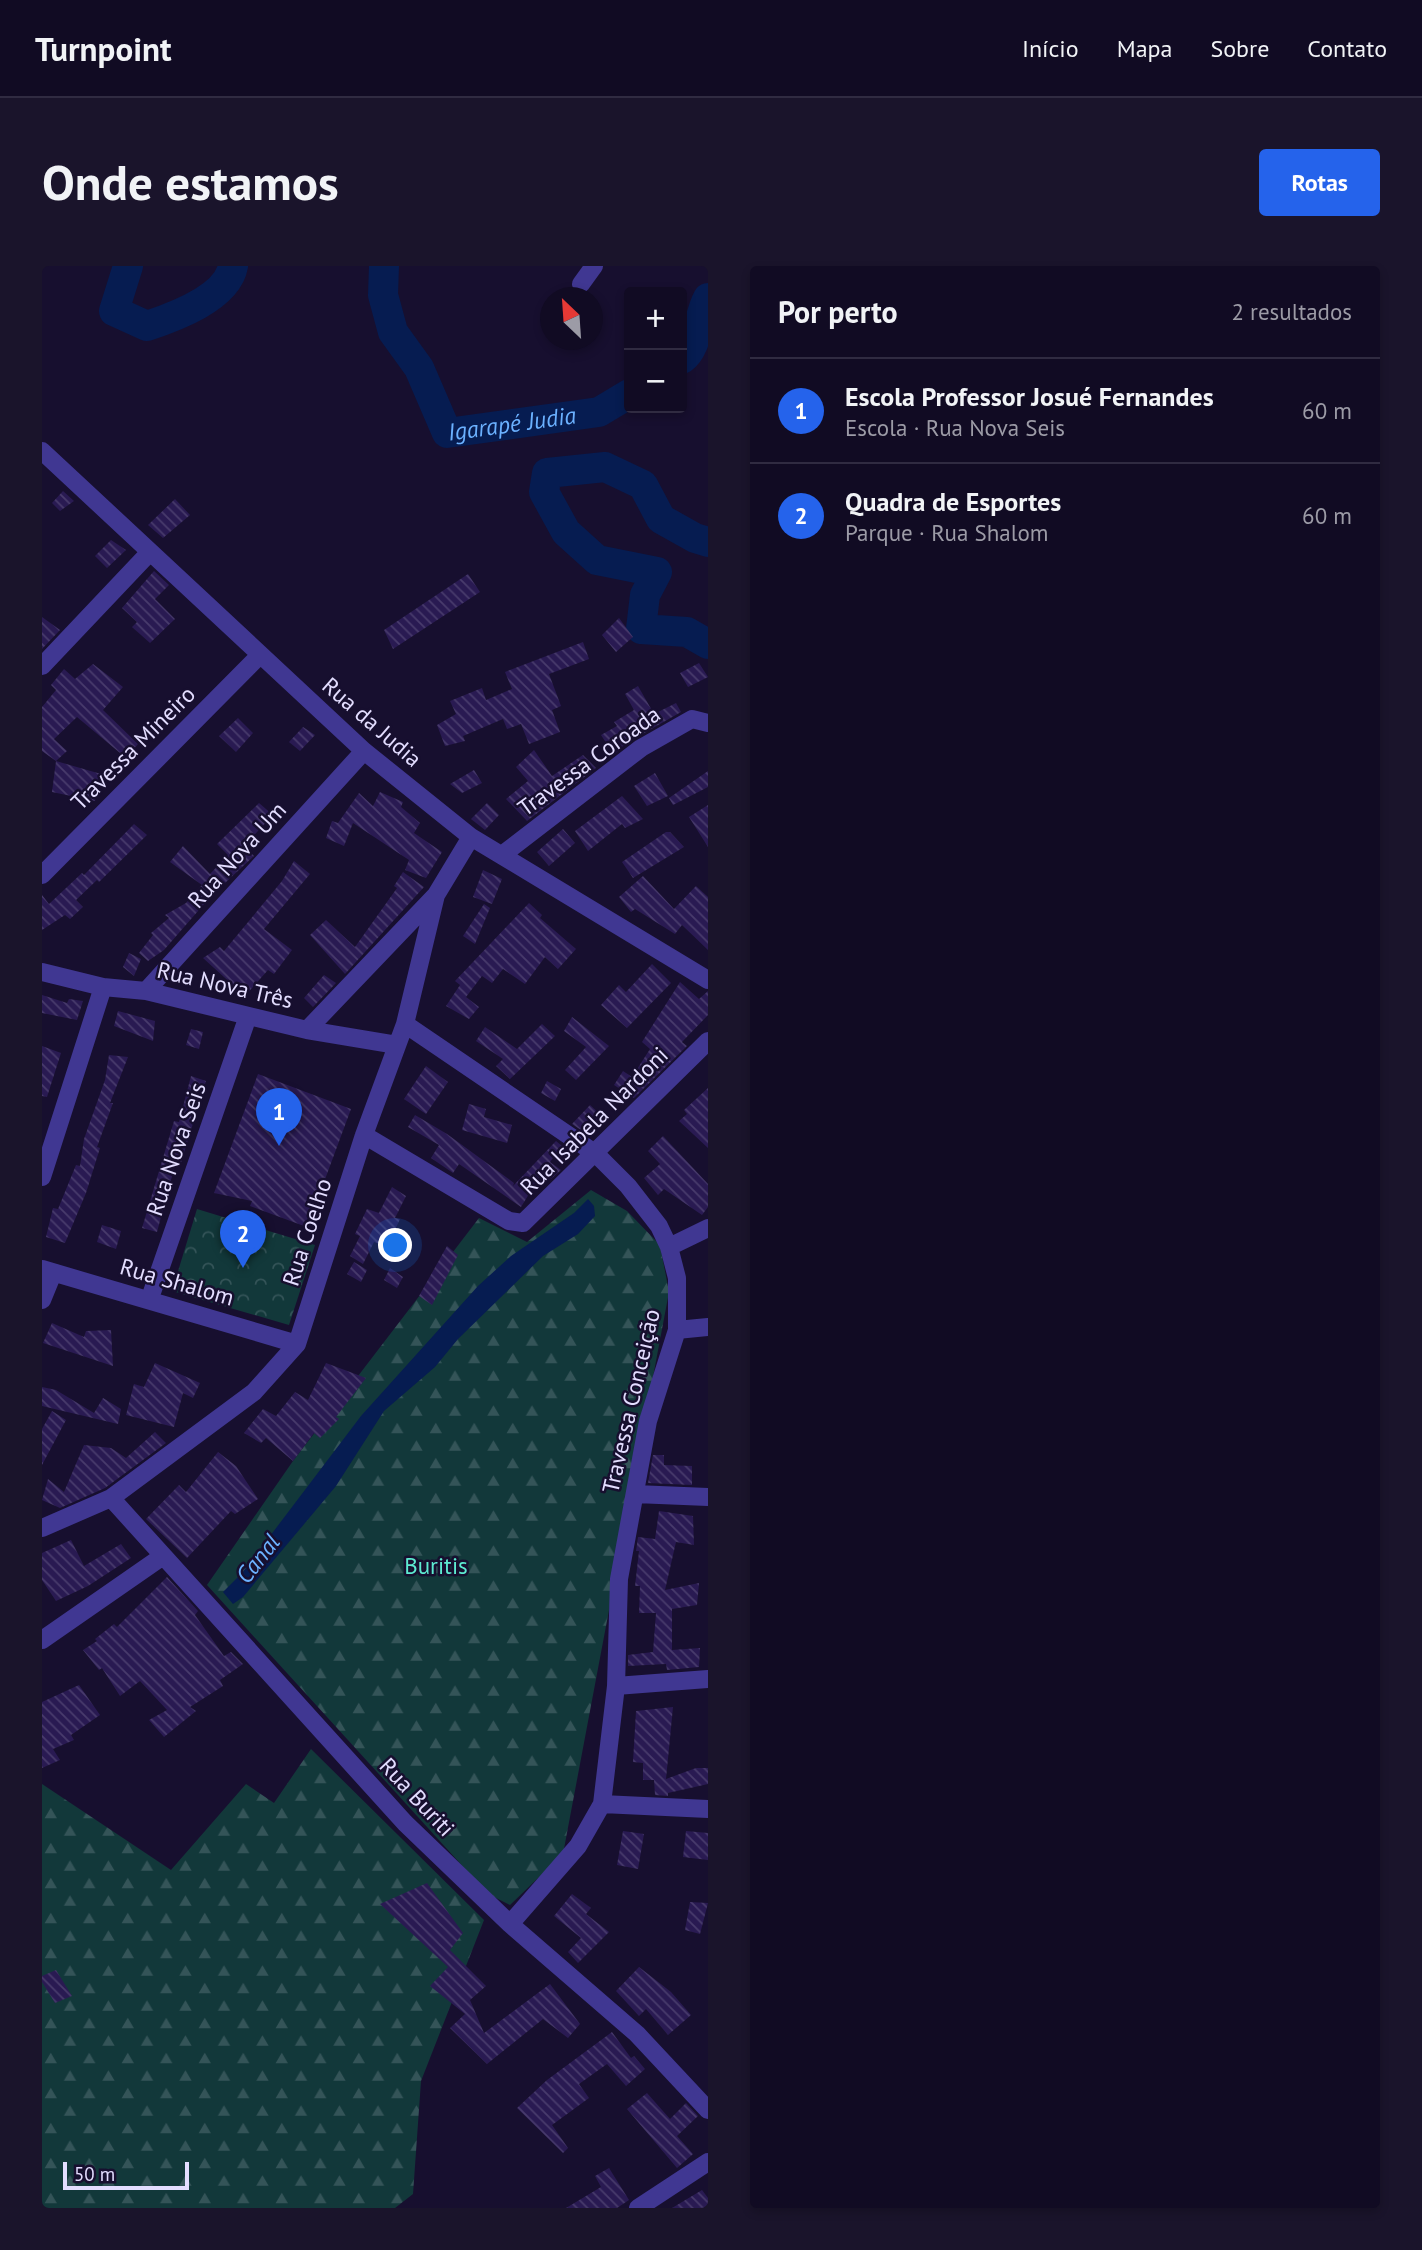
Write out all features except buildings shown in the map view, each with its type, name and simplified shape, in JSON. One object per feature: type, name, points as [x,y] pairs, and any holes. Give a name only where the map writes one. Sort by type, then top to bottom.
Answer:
[{"type":"street","points":[[580,284],[594,266]]},
{"type":"street","name":"Rua da Judia","points":[[42,451],[364,751],[471,837],[597,916],[708,980]]},
{"type":"street","points":[[42,666],[150,552]]},
{"type":"street","name":"Travessa Mineiro","points":[[42,875],[260,655]]},
{"type":"street","name":"Travessa Coroada","points":[[502,855],[640,748],[692,719],[700,718],[708,723]]},
{"type":"street","name":"Rua Nova Um","points":[[146,991],[364,751]]},
{"type":"street","name":"Rua Coelho","points":[[46,1522],[111,1498],[254,1392],[297,1344],[364,1135],[405,1024],[436,895],[471,837]]},
{"type":"street","points":[[307,1030],[436,895]]},
{"type":"street","name":"Rua Nova Três","points":[[42,972],[103,987],[146,991],[307,1030],[397,1045]]},
{"type":"street","points":[[42,1177],[103,987]]},
{"type":"street","name":"Rua Nova Seis","points":[[150,1298],[247,1016]]},
{"type":"street","name":"Travessa Conceição","points":[[405,1024],[596,1154],[639,1200],[669,1247],[677,1278],[677,1330],[648,1421],[619,1579],[616,1686],[602,1804],[578,1846],[510,1924]]},
{"type":"street","name":"Rua Isabela Nardoni","points":[[364,1135],[516,1223],[528,1221],[708,1041]]},
{"type":"street","points":[[669,1247],[708,1228]]},
{"type":"street","points":[[42,1300],[48,1271]]},
{"type":"street","name":"Rua Shalom","points":[[48,1271],[150,1298],[297,1344]]},
{"type":"street","points":[[677,1330],[708,1327]]},
{"type":"street","points":[[635,1494],[708,1497]]},
{"type":"street","name":"Rua Buriti","points":[[111,1498],[405,1823],[510,1924],[637,2034],[708,2110]]},
{"type":"street","points":[[42,1640],[163,1556]]},
{"type":"street","points":[[616,1686],[708,1679]]},
{"type":"street","points":[[602,1804],[708,1809]]},
{"type":"street","points":[[638,2208],[659,2203],[708,2162]]},
{"type":"green space","name":"Buritis","points":[[591,1190],[627,1211],[660,1245],[669,1292],[563,1854],[510,1905],[488,1894],[207,1585],[293,1461],[479,1218],[527,1242]]},
{"type":"green space","points":[[197,1209],[315,1245],[289,1325],[172,1291]]},
{"type":"green space","points":[[311,1749],[484,1920],[421,2081],[413,2194],[395,2208],[42,2208],[42,1784],[171,1870],[246,1784],[274,1803]]},
{"type":"water","name":"Canal","points":[[588,1199],[594,1206],[595,1216],[578,1234],[543,1256],[458,1339],[435,1367],[384,1411],[336,1486],[243,1597],[233,1604],[223,1592],[242,1573],[361,1416],[478,1286],[511,1256],[574,1213]]},
{"type":"waterway","name":"Igarapé Judia","points":[[128,266],[114,311],[147,326],[198,305],[210,297],[221,288],[233,266]]},
{"type":"waterway","name":"Igarapé Judia","points":[[384,266],[383,295],[393,332],[419,368],[447,433],[599,412],[624,397]]},
{"type":"waterway","name":"Igarapé Judia","points":[[687,354],[695,339],[708,298]]},
{"type":"waterway","name":"Igarapé Judia","points":[[708,542],[695,538],[661,519],[643,485],[605,467],[547,473],[544,492],[566,532],[597,560],[657,572],[645,595],[641,629],[687,632],[708,644]]},
{"type":"place","name":"Escola Professor Josué Fernandes","points":[[279,1146]]},
{"type":"place","name":"Quadra de Esportes","points":[[243,1268]]}]
